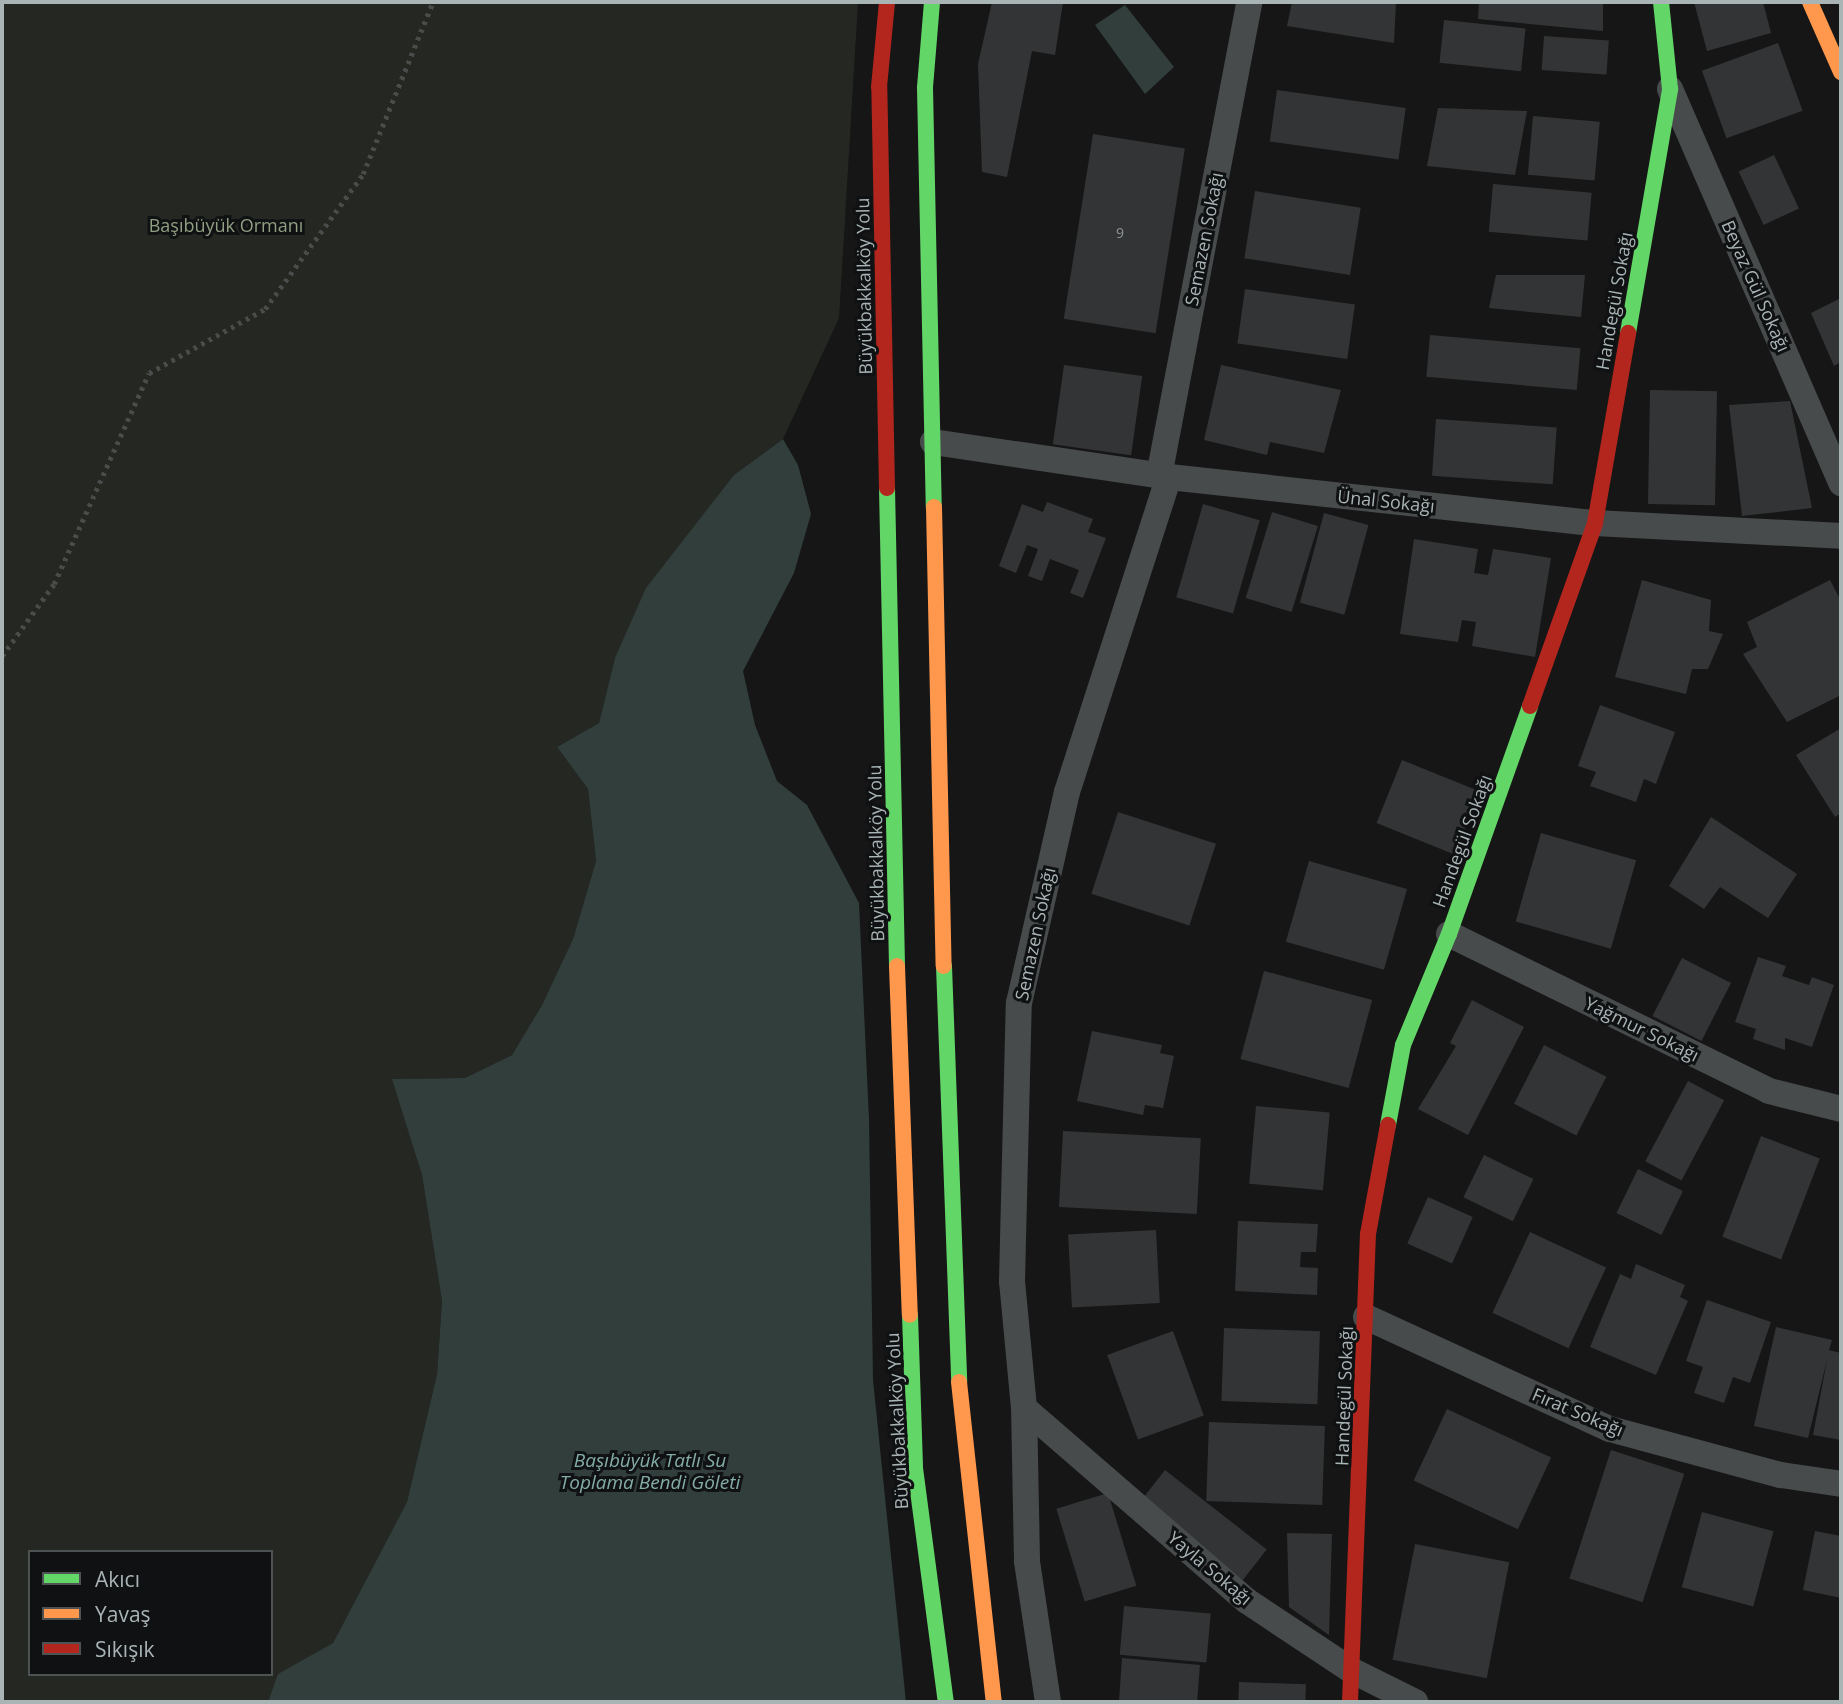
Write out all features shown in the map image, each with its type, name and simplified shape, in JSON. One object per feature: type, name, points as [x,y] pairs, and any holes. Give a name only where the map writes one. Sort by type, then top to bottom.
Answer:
[{"type":"main road","name":"Büyükbakkalköy Yolu","points":[[887,2],[879,101],[895,897],[915,1454],[946,1702]]},
{"type":"main road","points":[[932,2],[925,88],[944,1028],[960,1382],[994,1702]]},
{"type":"main road","name":"Handegül Sokağı","points":[[1350,1702],[1368,1234],[1403,1045],[1449,934],[1595,523],[1670,89],[1661,2]]},
{"type":"main road","points":[[1810,2],[1841,72]]},
{"type":"street","name":"Semazen Sokağı","points":[[1048,1702],[1027,1561],[1024,1408],[1013,1280],[1019,1003],[1067,792],[1164,476],[1249,2]]},
{"type":"street","name":"Beyaz Gül Sokağı","points":[[1670,89],[1841,483]]},
{"type":"street","name":"Ünal Sokağı","points":[[933,442],[1164,476],[1595,523],[1841,537]]},
{"type":"street","name":"Yağmur Sokağı","points":[[1449,934],[1769,1091],[1841,1109]]},
{"type":"street","name":"Fırat Sokağı","points":[[1366,1317],[1610,1429],[1782,1475],[1841,1484]]},
{"type":"street","name":"Yayla Sokağı","points":[[1024,1408],[1247,1601],[1351,1670],[1415,1702]]},
{"type":"path","points":[[2,656],[54,584],[149,373],[265,309],[363,174],[433,2]]},
{"type":"green space","name":"Başıbüyük Ormanı","points":[[2,2],[858,2],[839,318],[783,439],[734,475],[615,658],[599,723],[557,747],[588,789],[596,861],[573,939],[542,1005],[512,1055],[465,1078],[393,1079],[422,1175],[442,1301],[437,1374],[407,1502],[333,1643],[279,1674],[268,1702],[2,1702]]},
{"type":"water","points":[[1125,5],[1174,67],[1145,94],[1095,25]]},
{"type":"water","name":"Başıbüyük Tatlı Su Toplama Bendi Göleti","points":[[783,439],[798,465],[811,514],[794,573],[743,671],[755,725],[777,781],[807,805],[859,903],[869,1119],[873,1380],[906,1702],[268,1702],[278,1674],[333,1643],[407,1502],[437,1374],[442,1301],[422,1175],[392,1079],[465,1078],[512,1055],[542,1005],[573,939],[596,861],[588,789],[557,747],[599,723],[615,658],[646,588],[734,475]]},
{"type":"building","points":[[992,2],[1063,2],[1055,55],[1032,51],[1007,177],[982,172],[978,64]]},
{"type":"building","points":[[1292,2],[1396,2],[1394,43],[1287,26]]},
{"type":"building","points":[[1479,2],[1603,2],[1603,31],[1478,19]]},
{"type":"building","points":[[1694,2],[1763,2],[1771,33],[1707,51]]},
{"type":"building","points":[[1444,20],[1526,29],[1521,71],[1440,63]]},
{"type":"building","points":[[1544,36],[1609,41],[1606,74],[1542,70]]},
{"type":"building","points":[[1778,43],[1803,111],[1727,138],[1702,71]]},
{"type":"building","points":[[1277,90],[1406,108],[1398,160],[1270,141]]},
{"type":"building","points":[[1438,108],[1527,111],[1515,175],[1427,166]]},
{"type":"building","points":[[1533,116],[1600,122],[1595,181],[1528,175]]},
{"type":"building","points":[[1093,134],[1185,149],[1156,333],[1064,319]]},
{"type":"building","points":[[1774,155],[1799,208],[1764,225],[1739,171]]},
{"type":"building","points":[[1493,184],[1592,193],[1587,240],[1489,232]]},
{"type":"building","points":[[1255,191],[1361,208],[1350,275],[1244,258]]},
{"type":"building","points":[[1496,275],[1585,275],[1581,317],[1489,308]]},
{"type":"building","points":[[1245,289],[1355,304],[1347,359],[1237,343]]},
{"type":"building","points":[[1841,298],[1841,362],[1834,366],[1811,313]]},
{"type":"building","points":[[1430,335],[1580,348],[1577,390],[1426,377]]},
{"type":"building","points":[[1064,365],[1142,376],[1131,455],[1053,444]]},
{"type":"building","points":[[1221,365],[1341,390],[1324,453],[1270,442],[1267,455],[1204,440]]},
{"type":"building","points":[[1650,390],[1717,391],[1715,505],[1648,504]]},
{"type":"building","points":[[1790,401],[1812,508],[1742,516],[1729,405]]},
{"type":"building","points":[[1436,419],[1557,427],[1553,484],[1432,476]]},
{"type":"building","points":[[1047,502],[1093,519],[1088,532],[1106,538],[1083,598],[1070,593],[1079,570],[1050,559],[1042,581],[1028,576],[1038,549],[1027,545],[1016,573],[999,566],[1022,504],[1043,512]]},
{"type":"building","points":[[1203,504],[1260,520],[1233,614],[1176,597]]},
{"type":"building","points":[[1272,512],[1318,526],[1292,612],[1246,598]]},
{"type":"building","points":[[1324,513],[1368,525],[1344,615],[1300,603]]},
{"type":"building","points":[[1414,539],[1478,549],[1474,573],[1488,575],[1493,549],[1551,558],[1535,657],[1472,646],[1476,622],[1462,620],[1458,642],[1400,634]]},
{"type":"building","points":[[1642,580],[1711,600],[1709,631],[1723,634],[1708,669],[1692,669],[1686,694],[1615,677]]},
{"type":"building","points":[[1830,580],[1841,601],[1841,695],[1787,722],[1743,654],[1757,647],[1747,622]]},
{"type":"building","points":[[1600,705],[1675,732],[1656,784],[1644,779],[1636,802],[1590,786],[1596,772],[1578,766]]},
{"type":"building","points":[[1841,728],[1841,813],[1835,817],[1796,755]]},
{"type":"building","points":[[1402,760],[1480,791],[1454,855],[1377,823]]},
{"type":"building","points":[[1118,812],[1216,844],[1189,926],[1091,894]]},
{"type":"building","points":[[1711,817],[1797,874],[1768,918],[1720,887],[1704,909],[1669,886]]},
{"type":"building","points":[[1541,833],[1636,860],[1611,949],[1516,921]]},
{"type":"building","points":[[1309,861],[1407,889],[1384,970],[1286,942]]},
{"type":"building","points":[[1758,957],[1786,966],[1782,976],[1809,985],[1812,977],[1834,985],[1812,1047],[1785,1038],[1785,1050],[1753,1039],[1756,1029],[1735,1022]]},
{"type":"building","points":[[1682,958],[1731,983],[1701,1041],[1652,1016]]},
{"type":"building","points":[[1264,971],[1372,1000],[1349,1088],[1240,1059]]},
{"type":"building","points":[[1472,1000],[1524,1027],[1468,1135],[1418,1109],[1456,1046],[1450,1043]]},
{"type":"building","points":[[1092,1031],[1162,1045],[1160,1053],[1174,1056],[1163,1108],[1145,1105],[1143,1115],[1077,1101]]},
{"type":"building","points":[[1544,1045],[1606,1077],[1576,1136],[1514,1104]]},
{"type":"building","points":[[1688,1081],[1724,1100],[1681,1181],[1645,1161]]},
{"type":"building","points":[[1256,1106],[1330,1112],[1323,1190],[1249,1184]]},
{"type":"building","points":[[1063,1131],[1201,1138],[1197,1214],[1059,1207]]},
{"type":"building","points":[[1761,1136],[1820,1159],[1781,1259],[1722,1237]]},
{"type":"building","points":[[1484,1155],[1533,1179],[1513,1221],[1463,1197]]},
{"type":"building","points":[[1638,1169],[1683,1191],[1661,1235],[1617,1213]]},
{"type":"building","points":[[1428,1197],[1473,1217],[1452,1264],[1407,1244]]},
{"type":"building","points":[[1238,1221],[1318,1224],[1316,1252],[1301,1252],[1300,1267],[1318,1268],[1317,1295],[1235,1291]]},
{"type":"building","points":[[1156,1230],[1160,1303],[1072,1308],[1068,1235]]},
{"type":"building","points":[[1530,1232],[1606,1267],[1569,1348],[1492,1313]]},
{"type":"building","points":[[1636,1264],[1685,1285],[1680,1297],[1688,1301],[1656,1375],[1590,1347],[1620,1274],[1631,1279]]},
{"type":"building","points":[[1707,1300],[1771,1322],[1750,1383],[1733,1377],[1724,1403],[1694,1393],[1703,1367],[1686,1361]]},
{"type":"building","points":[[1776,1327],[1832,1340],[1829,1350],[1841,1353],[1841,1440],[1813,1435],[1827,1360],[1808,1438],[1754,1426]]},
{"type":"building","points":[[1224,1328],[1320,1331],[1317,1404],[1221,1401]]},
{"type":"building","points":[[1173,1331],[1204,1416],[1138,1440],[1107,1355]]},
{"type":"building","points":[[1447,1409],[1551,1458],[1518,1529],[1414,1481]]},
{"type":"building","points":[[1209,1422],[1325,1426],[1322,1505],[1206,1501]]},
{"type":"building","points":[[1611,1450],[1684,1474],[1643,1602],[1569,1578]]},
{"type":"building","points":[[1165,1470],[1267,1549],[1243,1580],[1141,1501]]},
{"type":"building","points":[[1108,1493],[1136,1586],[1085,1602],[1056,1509]]},
{"type":"building","points":[[1702,1512],[1773,1531],[1753,1606],[1682,1587]]},
{"type":"building","points":[[1815,1531],[1841,1536],[1841,1598],[1803,1590]]},
{"type":"building","points":[[1287,1533],[1332,1534],[1329,1635],[1289,1607]]},
{"type":"building","points":[[1415,1544],[1509,1562],[1487,1678],[1392,1660]]},
{"type":"building","points":[[1124,1606],[1211,1614],[1206,1662],[1120,1655]]},
{"type":"building","points":[[1122,1658],[1200,1665],[1197,1702],[1119,1701]]},
{"type":"building","points":[[1239,1682],[1306,1684],[1305,1702],[1238,1702]]},
{"type":"traffic: fast","points":[[932,2],[925,88],[934,507]]},
{"type":"traffic: fast","points":[[1628,333],[1670,89],[1661,2]]},
{"type":"traffic: fast","points":[[887,488],[897,966]]},
{"type":"traffic: fast","points":[[1388,1125],[1403,1045],[1449,934],[1530,706]]},
{"type":"traffic: fast","points":[[944,966],[959,1382]]},
{"type":"traffic: fast","points":[[910,1315],[915,1468],[946,1702]]},
{"type":"traffic: slow","points":[[1810,2],[1841,72]]},
{"type":"traffic: slow","points":[[934,507],[944,966]]},
{"type":"traffic: slow","points":[[897,966],[910,1315]]},
{"type":"traffic: slow","points":[[959,1382],[994,1702]]},
{"type":"traffic: jam","points":[[887,2],[879,87],[887,488]]},
{"type":"traffic: jam","points":[[1530,706],[1595,523],[1628,333]]},
{"type":"traffic: jam","points":[[1350,1702],[1368,1234],[1388,1125]]}]
